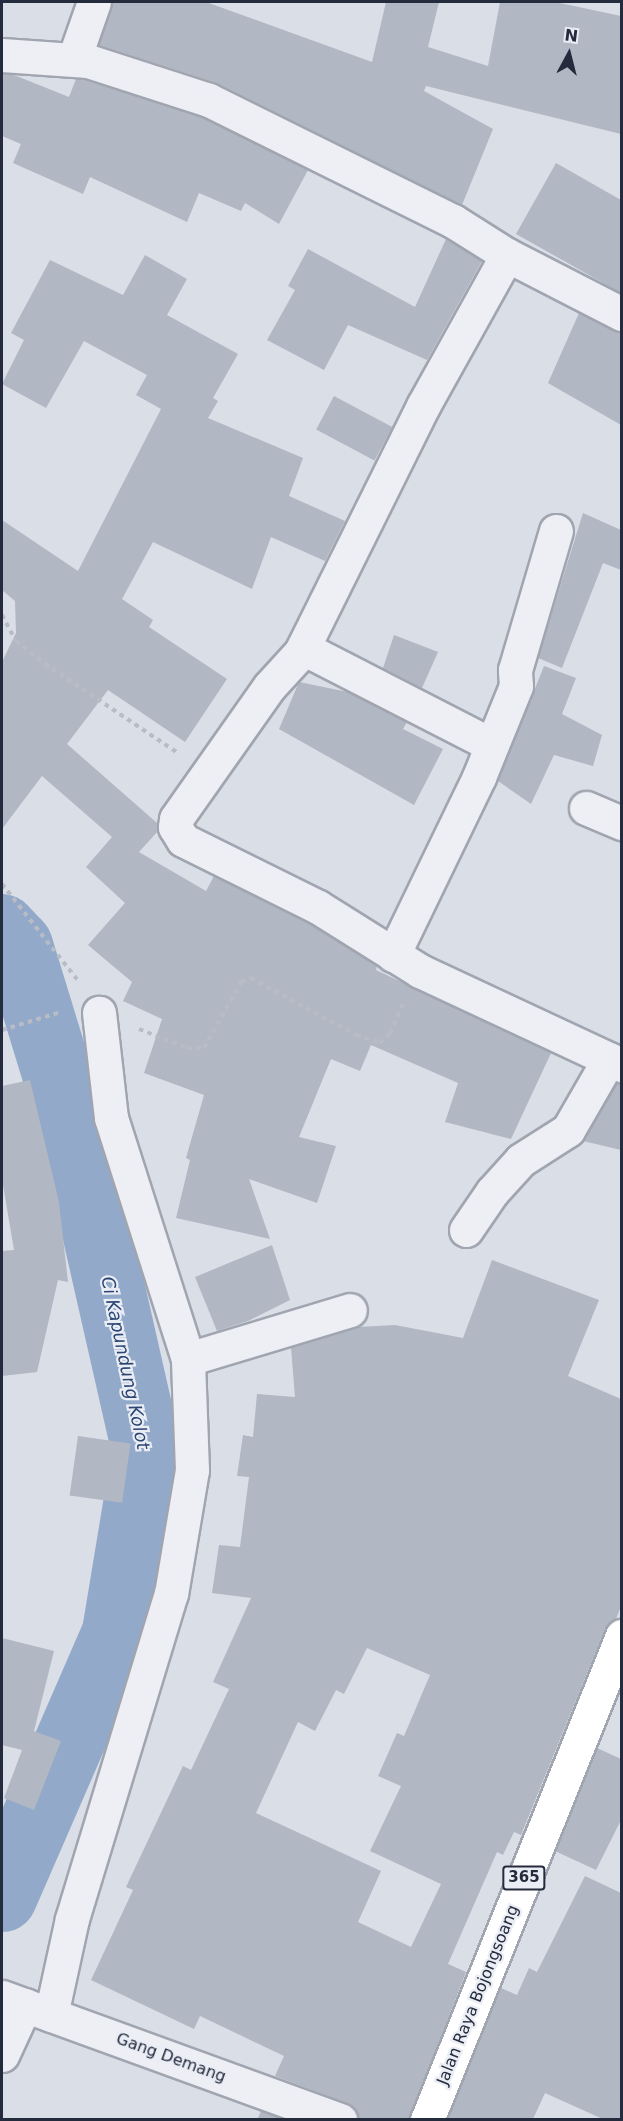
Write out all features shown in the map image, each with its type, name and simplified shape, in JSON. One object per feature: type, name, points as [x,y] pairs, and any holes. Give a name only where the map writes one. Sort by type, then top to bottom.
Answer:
[{"type":"main road","name":"Jalan Raya Bojongsoang","points":[[427,2120],[621,1636]]},
{"type":"street","points":[[74,59],[94,2]]},
{"type":"street","points":[[2,55],[74,59],[147,78],[209,100],[453,221],[507,255],[621,314]]},
{"type":"street","points":[[466,1230],[492,1192],[521,1160],[568,1130],[615,1062],[407,963],[318,907],[183,840],[175,827],[176,819],[269,687],[303,648],[423,406],[507,255]]},
{"type":"street","points":[[407,963],[516,686],[515,670],[555,531]]},
{"type":"street","points":[[303,648],[492,745]]},
{"type":"street","points":[[586,808],[621,823]]},
{"type":"street","points":[[2,2055],[22,2004],[72,1919],[171,1594],[192,1470],[188,1359],[111,1118],[85,1011]]},
{"type":"street","points":[[188,1359],[350,1310]]},
{"type":"street","name":"Gang Demang","points":[[22,2004],[340,2120]]},
{"type":"path","points":[[2,615],[16,641],[45,664],[208,773]]},
{"type":"path","points":[[2,884],[85,1011]]},
{"type":"path","points":[[2,1030],[85,1011],[197,1050],[204,1048],[241,982],[251,978],[356,1035],[380,1043],[390,1033],[407,963]]},
{"type":"building","points":[[112,2],[206,2],[372,62],[386,2],[439,2],[428,47],[488,66],[500,2],[555,2],[621,16],[621,134],[426,86],[424,91],[493,129],[462,205],[217,83],[99,45]]},
{"type":"building","points":[[2,74],[14,75],[69,97],[76,79],[84,80],[202,117],[308,170],[279,224],[245,203],[241,211],[199,193],[187,222],[90,177],[83,194],[13,163],[21,144],[2,136]]},
{"type":"building","points":[[556,163],[621,200],[621,293],[516,234]]},
{"type":"building","points":[[446,239],[482,261],[427,360],[348,325],[324,370],[267,340],[295,290],[288,286],[308,249],[415,307]]},
{"type":"building","points":[[145,255],[187,279],[167,315],[238,354],[213,398],[218,401],[208,418],[303,458],[289,496],[345,521],[325,561],[271,537],[252,589],[153,542],[122,599],[153,620],[149,627],[227,679],[185,742],[108,690],[67,744],[157,823],[158,831],[139,852],[206,891],[214,876],[309,923],[377,966],[376,970],[551,1053],[511,1139],[445,1122],[458,1083],[371,1045],[360,1071],[331,1059],[299,1137],[336,1146],[317,1203],[249,1179],[270,1239],[176,1218],[190,1160],[186,1158],[204,1095],[144,1073],[162,1019],[123,1001],[132,982],[88,945],[125,903],[86,867],[112,837],[42,776],[2,829],[2,662],[16,633],[15,601],[2,590],[2,520],[78,571],[161,409],[136,395],[147,375],[84,341],[46,408],[2,384],[24,340],[11,333],[50,260],[123,295]]},
{"type":"building","points":[[579,313],[621,332],[621,425],[548,383]]},
{"type":"building","points":[[334,396],[392,427],[374,461],[316,430]]},
{"type":"building","points":[[583,513],[621,530],[621,570],[603,563],[562,668],[538,658]]},
{"type":"building","points":[[394,635],[438,652],[422,688],[383,668]]},
{"type":"building","points":[[544,666],[576,678],[562,714],[602,735],[593,766],[554,755],[531,804],[498,781]]},
{"type":"building","points":[[299,682],[348,692],[407,722],[403,729],[443,749],[414,805],[279,729]]},
{"type":"building","points":[[30,1080],[59,1202],[68,1282],[58,1280],[37,1372],[2,1376],[2,1251],[14,1250],[2,1179],[2,1086]]},
{"type":"building","points":[[617,1083],[621,1083],[621,1150],[583,1141]]},
{"type":"building","points":[[272,1245],[290,1300],[248,1321],[217,1331],[195,1277]]},
{"type":"building","points":[[492,1260],[599,1300],[568,1376],[621,1399],[621,1606],[616,1619],[605,1629],[521,1835],[514,1832],[503,1855],[497,1852],[448,1964],[466,1972],[409,2120],[358,2120],[355,2108],[347,2103],[275,2076],[284,2056],[200,2016],[194,2029],[91,1980],[133,1890],[126,1887],[183,1766],[191,1770],[229,1689],[213,1682],[251,1598],[212,1593],[219,1545],[240,1547],[249,1477],[237,1476],[243,1435],[253,1437],[257,1394],[295,1397],[291,1347],[358,1327],[395,1325],[463,1338]],"holes":[[[367,1648],[430,1675],[404,1736],[397,1733],[378,1776],[401,1786],[370,1851],[441,1884],[411,1947],[358,1922],[381,1871],[256,1813],[298,1722],[315,1731],[336,1690],[344,1694]]]},
{"type":"building","points":[[78,1436],[130,1443],[122,1503],[70,1495]]},
{"type":"building","points":[[2,1638],[54,1651],[34,1731],[61,1741],[34,1810],[4,1798],[22,1750],[2,1745]]},
{"type":"building","points":[[597,1748],[621,1759],[621,1820],[596,1870],[555,1851]]},
{"type":"building","points":[[585,1876],[621,1893],[621,2120],[605,2120],[545,2093],[533,2119],[447,2120],[501,1988],[517,1995],[529,1968],[537,1972]]},
{"type":"building","points":[[261,2111],[284,2120],[257,2120]]},
{"type":"waterway","name":"Ci Kapundung Kolot","points":[[2,929],[18,946],[73,1126],[147,1451],[117,1633],[2,1897]]}]
